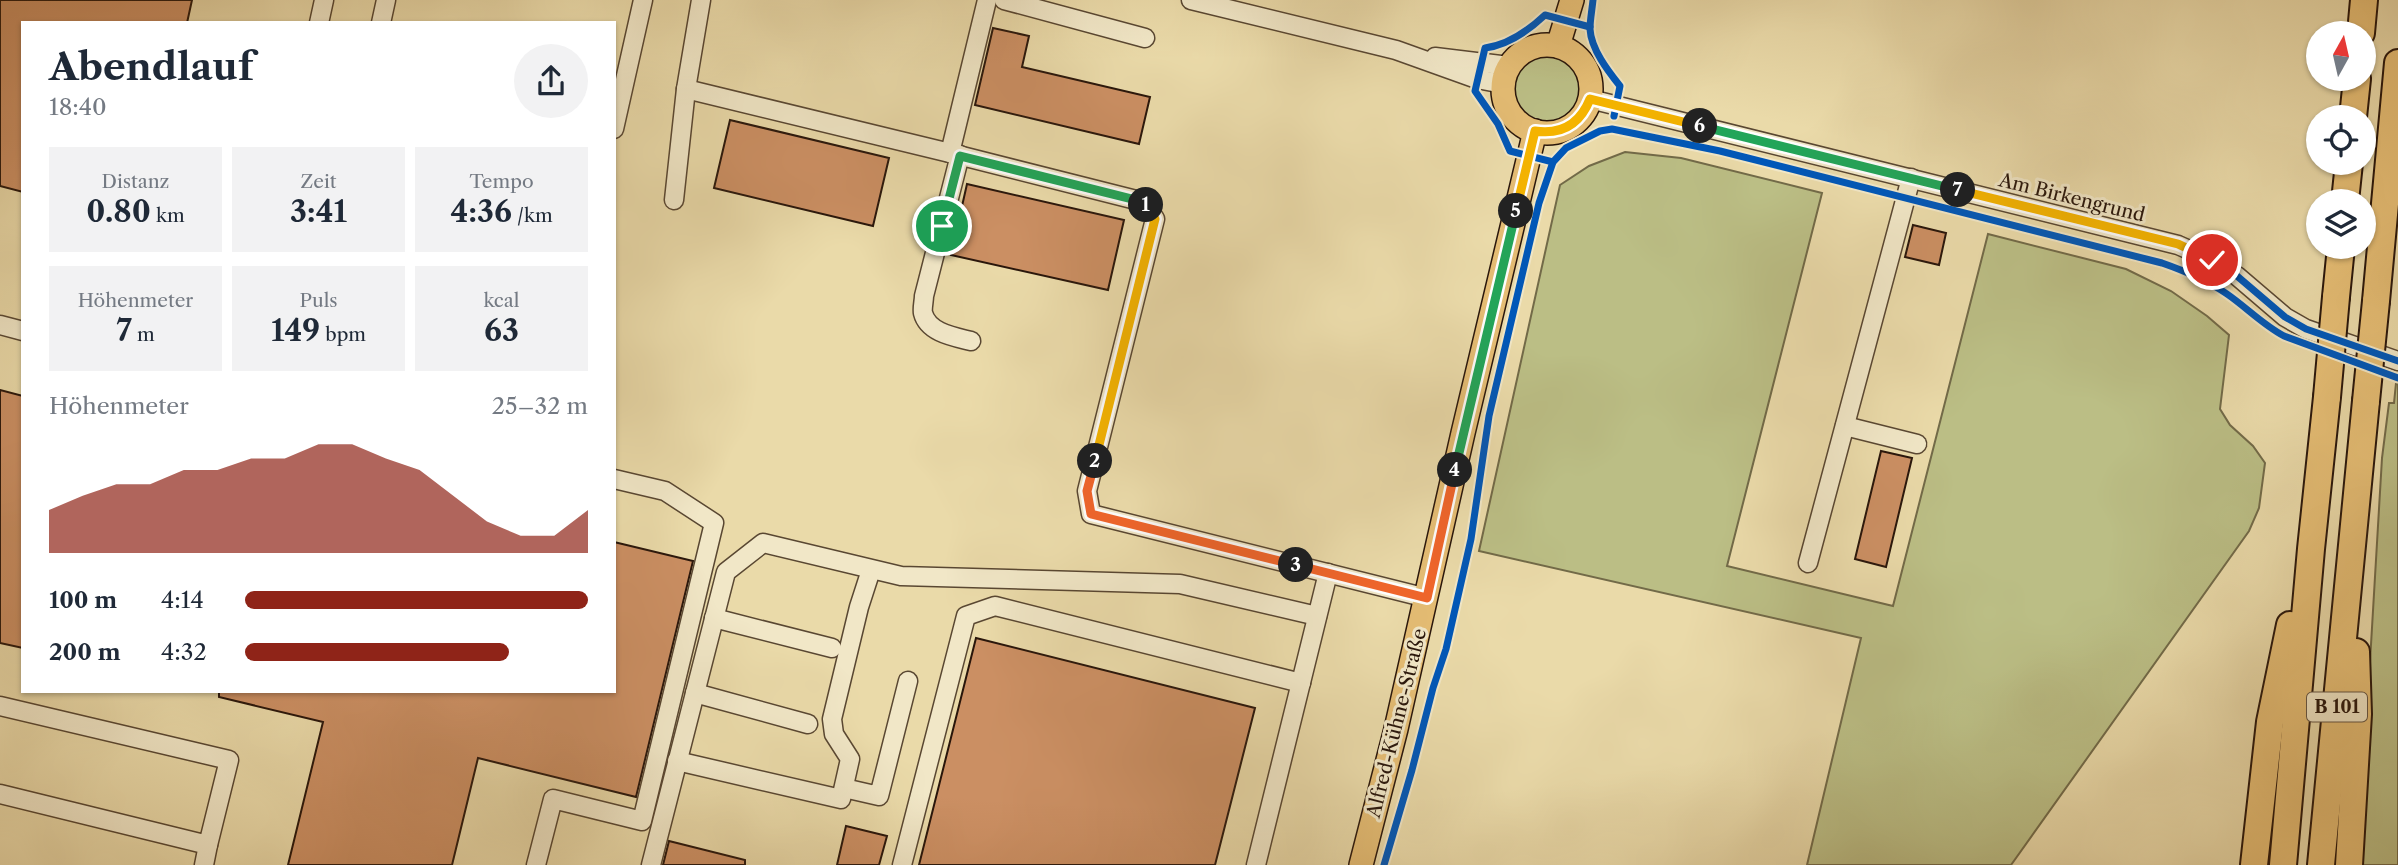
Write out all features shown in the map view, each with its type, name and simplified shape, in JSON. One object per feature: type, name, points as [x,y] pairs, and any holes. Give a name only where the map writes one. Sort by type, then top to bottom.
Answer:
[{"type":"highway","points":[[2362,21],[2364,0]]},
{"type":"highway","name":"B 101","points":[[2321,865],[2398,63]]},
{"type":"highway","name":"B 101","points":[[2283,865],[2340,259]]},
{"type":"highway","name":"B 101","points":[[2254,865],[2270,722],[2293,610],[2311,549]]},
{"type":"highway","name":"B 101","points":[[2349,865],[2358,714],[2352,549]]},
{"type":"main road","points":[[1558,46],[1572,0]]},
{"type":"main road","points":[[1558,46],[1569,51],[1585,66],[1589,77],[1590,99],[1585,110],[1569,127],[1547,133],[1535,131],[1526,128],[1510,113],[1506,104],[1506,75],[1518,55],[1530,48],[1558,46]]},
{"type":"main road","name":"Alfred-Kühne-Straße","points":[[1361,865],[1427,598],[1463,433],[1535,131]]},
{"type":"street","points":[[319,21],[324,0]]},
{"type":"street","points":[[381,21],[386,0]]},
{"type":"street","points":[[616,120],[643,0]]},
{"type":"street","points":[[674,200],[686,89],[701,0]]},
{"type":"street","points":[[971,341],[945,334],[930,324],[923,313],[924,296],[987,0]]},
{"type":"street","points":[[1004,0],[1145,38]]},
{"type":"street","points":[[1191,0],[1418,56],[1481,61],[1506,75]]},
{"type":"street","points":[[686,89],[1144,202],[1155,219],[1087,491],[1091,514],[1427,598]]},
{"type":"street","name":"Am Birkengrund","points":[[1590,99],[2178,244],[2220,265],[2285,317],[2306,329],[2398,361]]},
{"type":"street","points":[[1808,564],[1911,178]]},
{"type":"street","points":[[0,325],[21,330]]},
{"type":"street","points":[[1845,426],[1917,444]]},
{"type":"street","points":[[536,865],[553,799],[642,821],[714,523],[665,491],[616,479]]},
{"type":"street","points":[[651,865],[726,572],[763,543],[901,576],[1180,584],[1317,616]]},
{"type":"street","points":[[677,761],[841,799],[850,759],[834,734],[832,719],[859,607],[871,570]]},
{"type":"street","points":[[1256,865],[1328,573]]},
{"type":"street","points":[[902,865],[966,616],[995,606],[1301,683]]},
{"type":"street","points":[[714,618],[832,648]]},
{"type":"street","points":[[844,788],[880,796],[908,681]]},
{"type":"street","points":[[695,693],[808,724]]},
{"type":"street","points":[[0,706],[229,760],[204,865]]},
{"type":"street","points":[[0,794],[208,845]]},
{"type":"green space","points":[[1547,53],[1572,63],[1582,88],[1572,113],[1547,123],[1522,113],[1512,88],[1522,63]]},
{"type":"green space","points":[[1625,152],[1681,158],[1822,193],[1727,566],[1893,606],[1988,234],[2126,269],[2171,291],[2229,335],[2220,409],[2230,425],[2253,446],[2265,463],[2259,508],[2249,531],[2011,865],[1807,865],[1861,638],[1479,551],[1560,185],[1589,166]]},
{"type":"green space","points":[[2396,383],[2398,865],[2358,865],[2382,458],[2389,403],[2394,403]]},
{"type":"building","points":[[0,0],[192,0],[187,21],[21,21],[21,191],[0,186]]},
{"type":"building","points":[[993,28],[1029,36],[1022,67],[1150,97],[1139,144],[975,105]]},
{"type":"building","points":[[730,120],[889,158],[873,226],[714,188]]},
{"type":"building","points":[[967,184],[1124,220],[1108,290],[951,255]]},
{"type":"building","points":[[1913,225],[1946,233],[1939,265],[1905,257]]},
{"type":"building","points":[[0,390],[21,395],[21,648],[0,643]]},
{"type":"building","points":[[1881,451],[1912,458],[1886,567],[1855,559]]},
{"type":"building","points":[[616,542],[693,561],[636,797],[478,758],[452,865],[288,865],[323,722],[219,697],[219,693],[616,693]]},
{"type":"building","points":[[976,638],[1255,708],[1215,865],[919,865]]},
{"type":"building","points":[[846,826],[887,836],[879,865],[837,865]]},
{"type":"building","points":[[669,841],[745,860],[745,865],[663,865]]},
{"type":"cycle path","points":[[1593,0],[1590,29],[1593,44],[1605,67],[1620,86],[1614,116]]},
{"type":"cycle path","points":[[1553,162],[1510,151],[1498,124],[1475,91],[1485,48],[1502,44],[1517,36],[1545,15],[1590,27]]},
{"type":"cycle path","points":[[1590,99],[2178,245],[2212,260],[2237,276],[2285,317],[2306,329],[2398,361]]},
{"type":"cycle path","points":[[1384,865],[1446,649],[1471,539],[1489,416],[1539,203],[1553,162],[1566,148],[1600,131],[1612,129],[1720,151],[2162,263],[2196,276],[2219,289],[2284,336],[2398,378]]},
{"type":"route","points":[[942,226],[960,156],[1144,202],[1155,219],[1087,491],[1091,514],[1427,598],[1463,433],[1535,131],[1547,133],[1569,127],[1585,110],[1590,99],[2178,244],[2212,260]]}]
